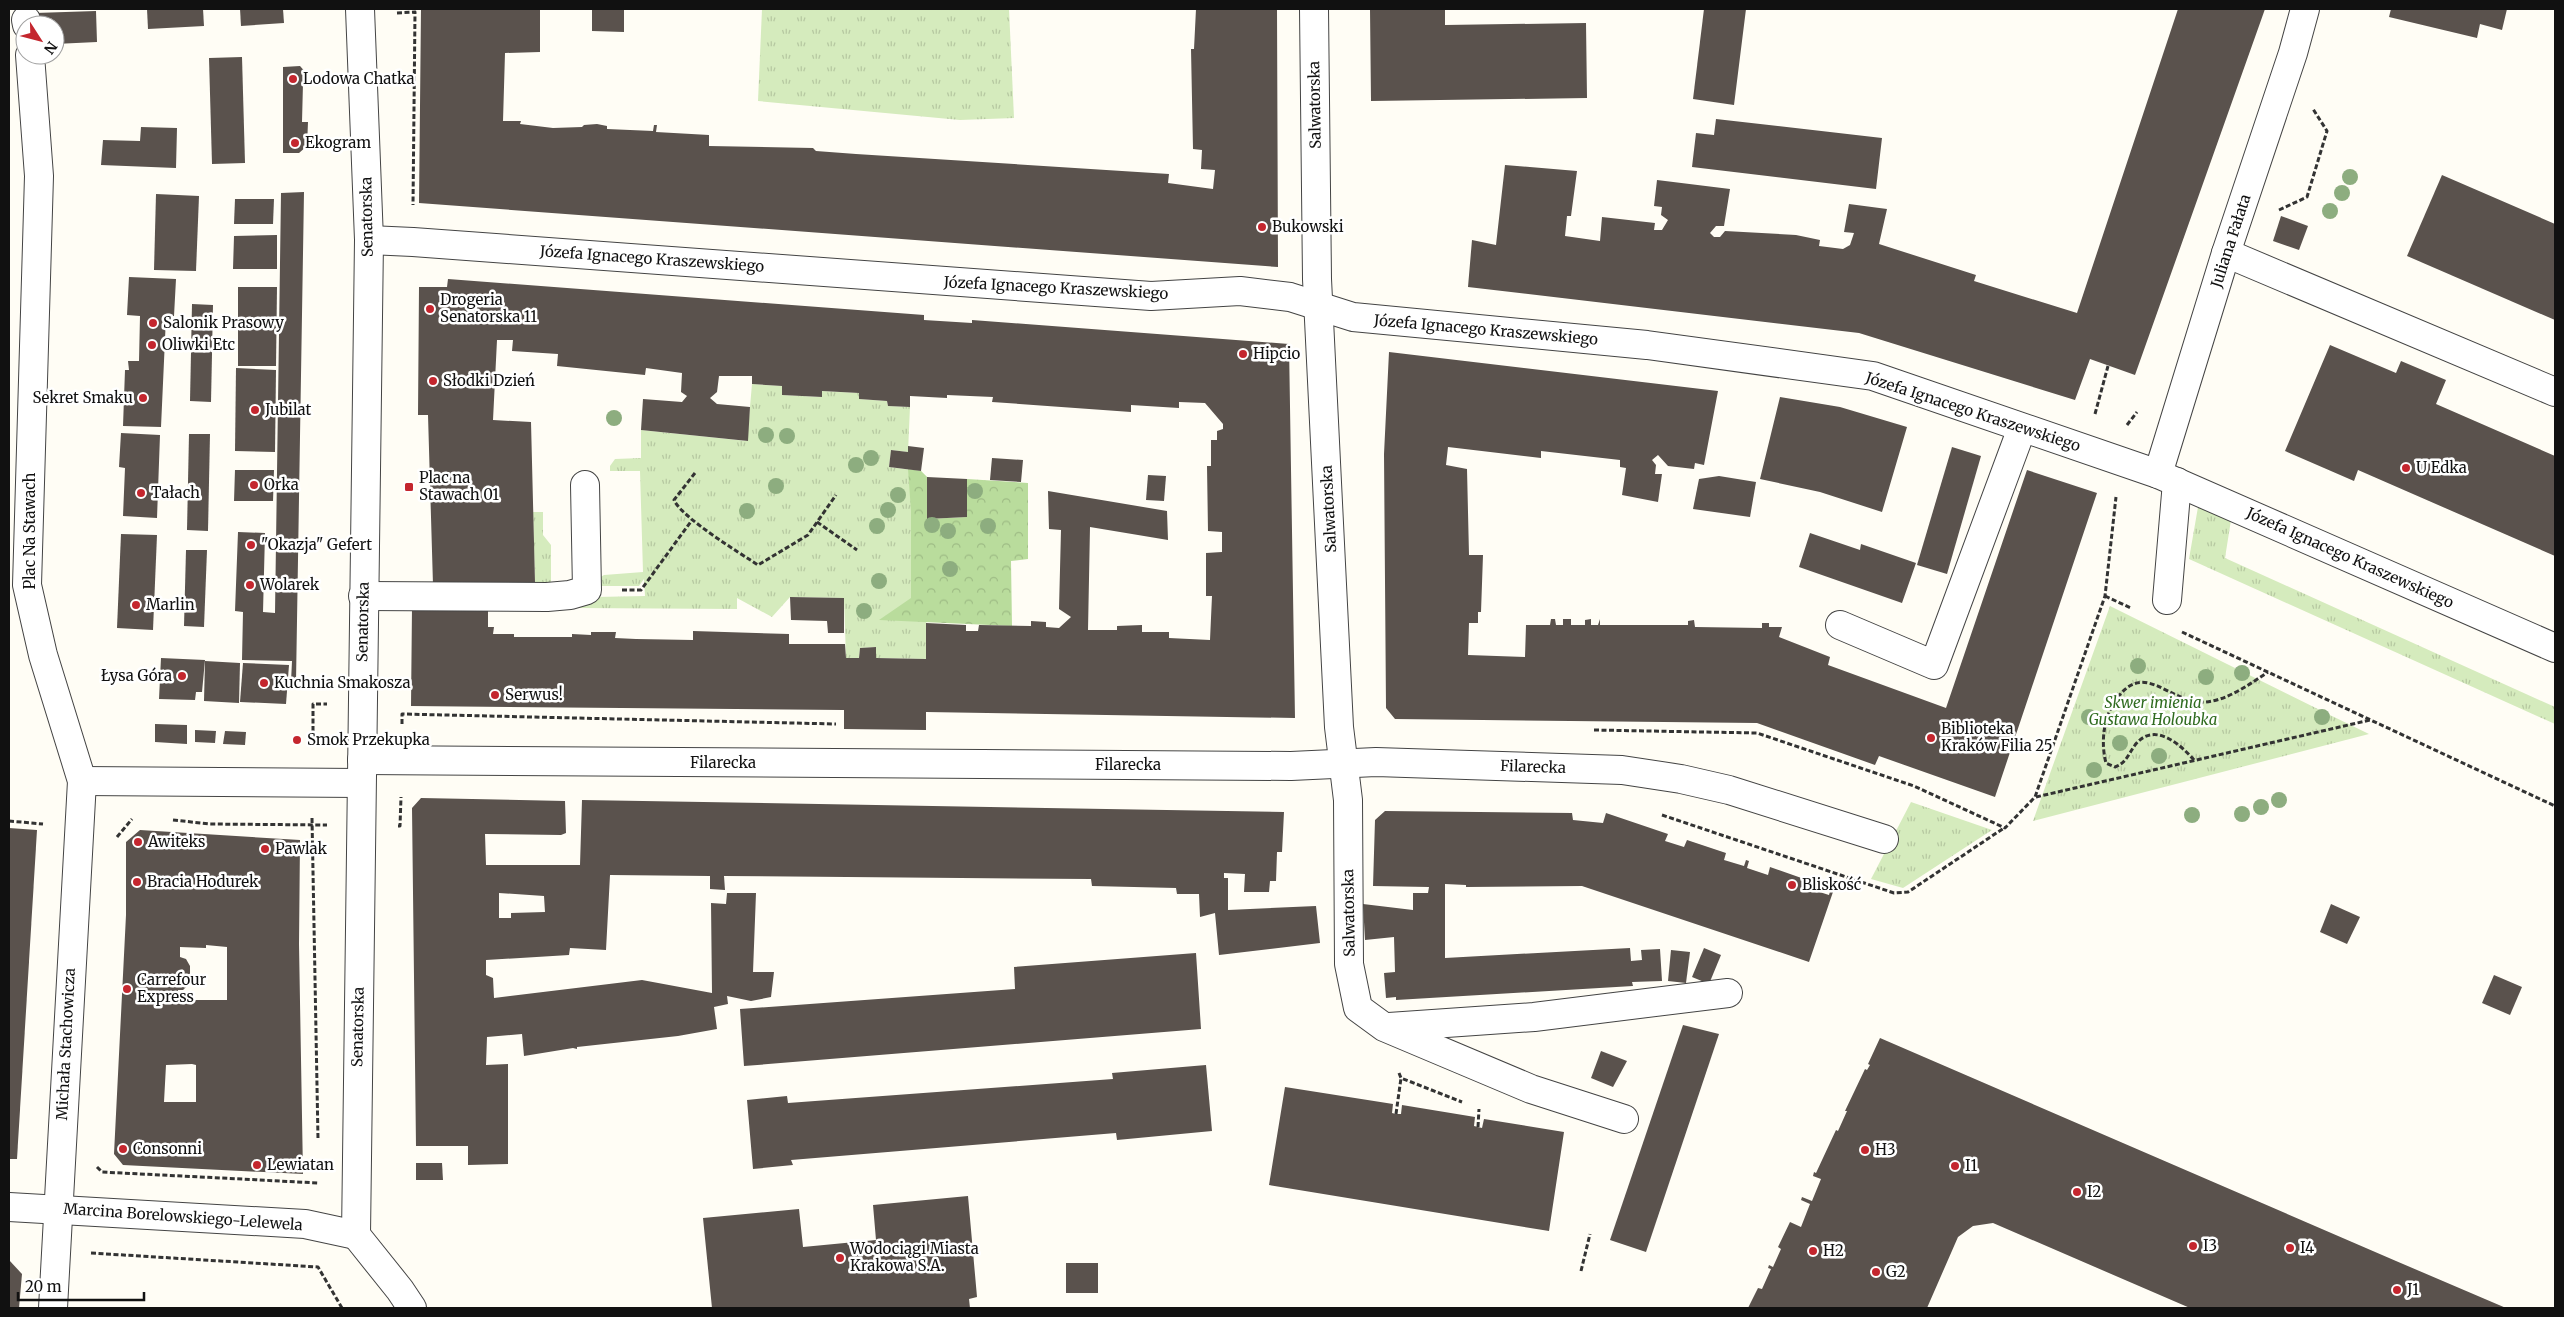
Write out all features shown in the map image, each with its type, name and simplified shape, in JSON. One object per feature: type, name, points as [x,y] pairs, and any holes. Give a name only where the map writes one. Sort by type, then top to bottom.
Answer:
[{"type":"street","name":"Senatorska","points":[[356,1235],[369,240],[360,9]]},
{"type":"street","name":"Salwatorska","points":[[1314,9],[1318,307],[1339,727],[1345,763],[1348,800],[1349,964],[1358,1008],[1384,1027]]},
{"type":"street","name":"Juliana Fałata","points":[[2167,600],[2167,478],[2226,253],[2306,9]]},
{"type":"street","name":"Plac Na Stawach","points":[[31,65],[39,176],[27,585],[43,655],[82,781]]},
{"type":"street","name":"Józefa Ignacego Kraszewskiego","points":[[369,240],[1150,296],[1240,291],[1290,296],[1318,307],[1354,317],[1647,345],[1873,376],[2167,478],[2555,648]]},
{"type":"street","points":[[2226,253],[2555,392]]},
{"type":"street","points":[[1840,625],[1934,665],[2022,428]]},
{"type":"street","points":[[363,596],[547,597],[570,595],[586,590],[585,486]]},
{"type":"street","name":"Filarecka","points":[[362,772],[1281,766],[1345,763],[1602,770],[1681,779],[1730,790],[1884,839]]},
{"type":"street","points":[[82,781],[312,783],[362,772]]},
{"type":"street","name":"Michała Stachowicza","points":[[53,1308],[82,781]]},
{"type":"street","points":[[1384,1027],[1534,1017],[1728,993]]},
{"type":"street","points":[[1384,1027],[1531,1089],[1624,1119]]},
{"type":"street","name":"Marcina Borelowskiego-Lelewela","points":[[9,1207],[305,1224],[356,1235]]},
{"type":"street","points":[[356,1235],[412,1308]]},
{"type":"path","points":[[394,13],[415,10],[413,209]]},
{"type":"path","points":[[2278,210],[2307,197],[2328,131],[2311,106],[2308,116]]},
{"type":"path","points":[[2258,266],[2281,200]]},
{"type":"path","points":[[2094,415],[2108,366]]},
{"type":"path","points":[[2127,425],[2142,406]]},
{"type":"path","points":[[1660,814],[1894,893],[1908,892],[2005,828],[2035,797],[2105,596],[2120,461]]},
{"type":"path","points":[[695,473],[674,500],[676,505],[692,520],[758,566],[808,535],[836,495]]},
{"type":"path","points":[[586,590],[641,590],[692,520]]},
{"type":"path","points":[[816,522],[857,550]]},
{"type":"path","points":[[2105,596],[2132,609]]},
{"type":"path","points":[[2177,630],[2555,806]]},
{"type":"path","points":[[2194,760],[2181,746],[2165,736],[2158,735],[2147,736],[2137,743],[2124,764],[2115,767],[2106,763],[2104,733],[2108,714],[2125,688],[2141,681],[2156,684],[2191,702],[2208,702],[2227,696],[2268,672]]},
{"type":"path","points":[[312,783],[313,704]]},
{"type":"path","points":[[2035,797],[2370,720]]},
{"type":"path","points":[[1914,786],[2005,828]]},
{"type":"path","points":[[113,841],[134,816]]},
{"type":"path","points":[[172,820],[210,824],[312,825],[318,1144]]},
{"type":"path","points":[[9,821],[49,824]]},
{"type":"path","points":[[1396,1114],[1400,1078]]},
{"type":"path","points":[[92,1162],[102,1172],[319,1184],[319,1174]]},
{"type":"path","points":[[1580,1272],[1590,1234]]},
{"type":"path","points":[[82,1252],[318,1268],[342,1308]]},
{"type":"green space","points":[[762,9],[1009,9],[1014,118],[960,120],[758,101]]},
{"type":"green space","points":[[752,384],[782,386],[782,395],[821,397],[822,391],[859,393],[859,399],[887,401],[888,406],[910,407],[908,452],[891,450],[889,467],[921,471],[927,477],[926,659],[876,658],[876,647],[860,648],[859,658],[846,658],[844,598],[790,597],[772,617],[737,598],[737,609],[576,608],[596,597],[645,596],[644,579],[639,586],[595,586],[599,578],[604,575],[643,572],[640,471],[610,471],[610,466],[615,459],[641,458],[641,430],[747,441]]},
{"type":"green space","points":[[908,469],[921,471],[927,477],[927,519],[967,517],[967,479],[1028,483],[1028,559],[1011,561],[1012,626],[879,620],[911,598],[911,511]]},
{"type":"green space","points":[[2198,507],[2231,520],[2225,558],[2555,707],[2555,724],[2189,559]]},
{"type":"green space","points":[[533,512],[543,512],[543,535],[551,545],[551,582],[535,582]]},
{"type":"green space","name":"Skwer imienia Gustawa Holoubka","points":[[2110,606],[2332,716],[2369,734],[2033,821]]},
{"type":"green space","points":[[1911,802],[1992,830],[1903,888],[1871,879]]},
{"type":"building","points":[[147,9],[203,9],[204,26],[148,29]]},
{"type":"building","points":[[240,9],[283,9],[284,23],[241,26]]},
{"type":"building","points":[[421,9],[540,9],[540,52],[505,53],[503,121],[521,121],[520,124],[553,128],[582,127],[584,125],[597,124],[607,126],[607,129],[653,131],[654,125],[657,125],[656,132],[709,135],[709,146],[813,148],[816,151],[856,154],[1169,174],[1168,183],[1213,189],[1215,170],[1201,169],[1202,150],[1193,149],[1191,49],[1194,49],[1196,9],[1277,9],[1278,267],[419,203]]},
{"type":"building","points":[[592,9],[624,9],[624,32],[592,31]]},
{"type":"building","points":[[1370,9],[1445,9],[1445,25],[1586,23],[1587,98],[1371,101]]},
{"type":"building","points":[[1704,9],[1746,9],[1734,105],[1693,99]]},
{"type":"building","points":[[2178,9],[2265,9],[2135,375],[2090,359],[2075,400],[1859,333],[1468,287],[1472,240],[1496,245],[1505,165],[1577,171],[1571,216],[1567,216],[1565,236],[1600,241],[1602,217],[1655,223],[1654,230],[1662,230],[1668,220],[1661,215],[1662,207],[1654,206],[1657,180],[1730,189],[1724,226],[1716,226],[1710,233],[1714,237],[1720,237],[1725,231],[1796,235],[1820,240],[1819,246],[1843,249],[1850,245],[1854,233],[1844,232],[1849,204],[1887,209],[1879,244],[1976,275],[1974,281],[2077,313]]},
{"type":"building","points":[[2391,9],[2507,9],[2502,30],[2480,24],[2477,38],[2389,17]]},
{"type":"building","points":[[96,11],[97,42],[65,44],[65,15],[35,15],[35,13]]},
{"type":"building","points":[[242,57],[245,163],[212,164],[209,58]]},
{"type":"building","points":[[300,66],[307,74],[307,83],[303,83],[302,122],[308,122],[307,146],[299,153],[283,153],[283,67]]},
{"type":"building","points":[[1716,119],[1882,138],[1876,189],[1692,167],[1696,133],[1714,135]]},
{"type":"building","points":[[141,127],[177,128],[176,168],[101,165],[103,140],[140,141]]},
{"type":"building","points":[[2442,175],[2555,224],[2555,320],[2407,256]]},
{"type":"building","points":[[304,192],[296,682],[291,682],[292,661],[242,660],[243,612],[235,611],[238,532],[265,533],[263,612],[275,613],[281,193]]},
{"type":"building","points":[[156,194],[199,196],[196,271],[154,270]]},
{"type":"building","points":[[235,199],[274,199],[273,224],[234,224]]},
{"type":"building","points":[[2281,216],[2308,226],[2299,250],[2273,241]]},
{"type":"building","points":[[277,235],[277,269],[233,269],[234,236]]},
{"type":"building","points":[[129,277],[176,279],[174,316],[166,317],[161,427],[123,426],[125,370],[129,370],[128,361],[139,361],[140,316],[127,315]]},
{"type":"building","points":[[448,279],[924,315],[924,320],[972,323],[972,320],[1289,344],[1295,718],[926,712],[926,730],[844,729],[844,710],[411,706],[412,607],[488,608],[488,627],[494,627],[493,634],[514,634],[514,637],[572,637],[572,634],[591,635],[591,632],[616,632],[615,638],[693,640],[693,631],[789,634],[789,644],[845,644],[846,658],[859,658],[860,648],[876,647],[876,658],[926,659],[926,623],[966,625],[966,631],[978,631],[979,625],[1031,626],[1031,621],[1046,622],[1046,627],[1059,628],[1071,617],[1059,609],[1061,530],[1049,529],[1048,491],[1167,511],[1168,540],[1090,527],[1088,630],[1117,630],[1117,626],[1142,625],[1142,632],[1169,632],[1169,638],[1210,640],[1212,596],[1206,596],[1206,553],[1222,552],[1222,532],[1208,531],[1207,466],[1211,466],[1211,440],[1217,440],[1217,431],[1223,429],[1223,424],[1205,403],[1179,402],[1179,408],[1131,405],[1131,412],[992,402],[993,397],[947,395],[947,398],[910,396],[910,407],[888,406],[887,401],[859,399],[859,393],[822,391],[822,397],[782,395],[782,386],[752,384],[752,376],[719,376],[717,392],[710,398],[717,404],[750,407],[748,441],[641,430],[643,399],[682,402],[687,396],[681,392],[682,373],[646,368],[645,375],[557,366],[558,354],[512,351],[513,340],[497,340],[493,420],[531,422],[535,582],[433,585],[428,415],[418,415],[419,287],[447,287]]},
{"type":"building","points":[[238,287],[277,287],[276,366],[238,366]]},
{"type":"building","points":[[192,304],[213,305],[211,402],[190,401]]},
{"type":"building","points":[[2330,345],[2396,373],[2401,361],[2446,380],[2436,404],[2555,456],[2555,556],[2358,470],[2354,481],[2285,451]]},
{"type":"building","points":[[1389,352],[1718,391],[1704,465],[1695,463],[1694,469],[1668,466],[1658,455],[1652,460],[1656,465],[1655,474],[1662,474],[1658,502],[1622,495],[1626,468],[1620,467],[1620,460],[1541,451],[1541,458],[1448,447],[1446,465],[1467,469],[1469,555],[1483,555],[1481,612],[1478,612],[1478,623],[1469,623],[1468,655],[1525,657],[1526,625],[1550,625],[1551,619],[1555,619],[1556,625],[1563,625],[1563,619],[1571,619],[1571,625],[1585,625],[1585,620],[1591,619],[1591,625],[1598,625],[1600,619],[1600,625],[1688,625],[1688,621],[1694,620],[1695,627],[1762,628],[1762,623],[1769,623],[1769,627],[1782,627],[1779,637],[1830,657],[1828,665],[1946,708],[2027,470],[2097,493],[1995,797],[1879,756],[1875,765],[1757,723],[1395,719],[1386,708],[1384,454]]},
{"type":"building","name":"Jubilat","points":[[236,368],[276,370],[275,452],[235,451]]},
{"type":"building","points":[[1780,397],[1840,407],[1907,427],[1882,512],[1820,492],[1760,479]]},
{"type":"building","points":[[121,433],[160,435],[157,518],[123,516],[125,468],[119,467]]},
{"type":"building","points":[[189,434],[210,434],[208,531],[187,530]]},
{"type":"building","points":[[908,446],[924,448],[921,471],[889,467],[891,450],[908,452]]},
{"type":"building","points":[[1952,447],[1981,456],[1947,574],[1917,565]]},
{"type":"building","points":[[992,458],[1023,460],[1021,482],[990,480]]},
{"type":"building","name":"Orka","points":[[235,470],[274,470],[273,501],[234,501]]},
{"type":"building","points":[[1148,475],[1166,476],[1164,501],[1146,500]]},
{"type":"building","points":[[1719,476],[1756,482],[1750,517],[1693,509],[1699,479]]},
{"type":"building","points":[[927,477],[967,479],[967,517],[927,519]]},
{"type":"building","points":[[1810,533],[1860,550],[1861,544],[1916,563],[1902,603],[1799,567]]},
{"type":"building","points":[[121,534],[157,535],[153,630],[117,628]]},
{"type":"building","points":[[186,550],[207,550],[204,627],[184,626]]},
{"type":"building","points":[[790,597],[844,598],[844,633],[828,633],[827,621],[791,620]]},
{"type":"building","name":"Łysa Góra","points":[[161,658],[205,660],[202,692],[196,692],[195,700],[159,699]]},
{"type":"building","points":[[205,661],[240,663],[239,703],[204,701]]},
{"type":"building","name":"Kuchnia Smakosza","points":[[243,663],[289,665],[286,704],[240,702]]},
{"type":"building","points":[[155,724],[187,725],[187,744],[155,742]]},
{"type":"building","points":[[195,730],[216,731],[215,743],[195,742]]},
{"type":"building","points":[[225,731],[246,732],[245,745],[223,744]]},
{"type":"building","points":[[421,798],[565,801],[566,833],[561,835],[485,834],[486,865],[580,865],[582,800],[1284,812],[1282,852],[1277,852],[1276,881],[1270,881],[1269,892],[1244,892],[1245,874],[1224,873],[1224,878],[1228,878],[1228,910],[1316,906],[1320,943],[1219,955],[1215,913],[1200,917],[1199,894],[1177,894],[1176,888],[1092,886],[1091,879],[724,876],[725,890],[710,889],[710,876],[610,875],[606,950],[570,948],[569,955],[486,960],[486,975],[493,978],[494,998],[642,980],[712,993],[711,903],[726,904],[727,893],[756,893],[753,972],[774,972],[771,997],[751,1001],[727,996],[728,1004],[714,1007],[717,1029],[678,1036],[577,1047],[577,1049],[573,1048],[524,1056],[522,1034],[487,1037],[486,1065],[508,1064],[508,1164],[468,1165],[468,1146],[416,1146],[412,808]],"holes":[[[499,893],[544,896],[545,912],[511,913],[511,918],[499,918]]]},
{"type":"building","points":[[1385,811],[1572,813],[1573,820],[1603,823],[1606,813],[1668,834],[1665,841],[1684,847],[1687,840],[1726,853],[1724,860],[1744,866],[1746,860],[1749,861],[1747,868],[1768,875],[1770,867],[1810,881],[1807,888],[1829,895],[1831,888],[1834,889],[1809,962],[1582,886],[1466,887],[1466,885],[1445,884],[1445,958],[1630,948],[1631,961],[1642,960],[1641,950],[1660,949],[1662,981],[1632,982],[1633,986],[1396,1000],[1396,997],[1386,998],[1384,973],[1395,972],[1394,937],[1365,940],[1363,904],[1413,910],[1413,893],[1428,893],[1429,887],[1373,886],[1375,820]]},
{"type":"building","points":[[9,828],[37,830],[17,1159],[9,1159]]},
{"type":"building","points":[[140,830],[300,840],[299,944],[303,1174],[123,1165],[114,1154],[126,915],[126,842]],"holes":[[[206,945],[227,947],[227,1000],[178,1000],[178,990],[183,990],[190,983],[190,966],[186,959],[180,957],[180,947],[206,948]],[[166,1065],[196,1065],[196,1102],[164,1102]]]},
{"type":"building","points":[[2331,904],[2360,917],[2347,944],[2320,932]]},
{"type":"building","points":[[1704,948],[1721,955],[1709,984],[1692,977]]},
{"type":"building","points":[[1671,950],[1690,952],[1686,983],[1668,981]]},
{"type":"building","points":[[1196,953],[1201,1029],[744,1066],[740,1009],[1015,989],[1014,967]]},
{"type":"building","points":[[2494,975],[2522,987],[2510,1015],[2482,1003]]},
{"type":"building","points":[[1683,1025],[1719,1034],[1646,1252],[1610,1240]]},
{"type":"building","points":[[1880,1038],[2506,1308],[2190,1308],[1993,1223],[1973,1226],[1958,1237],[1927,1308],[1748,1308],[1758,1288],[1762,1289],[1771,1269],[1768,1268],[1769,1265],[1773,1267],[1781,1249],[1778,1247],[1790,1222],[1801,1227],[1810,1204],[1801,1200],[1802,1197],[1812,1201],[1821,1179],[1813,1176],[1814,1172],[1816,1173],[1836,1130],[1838,1131],[1847,1111],[1845,1111],[1865,1069],[1867,1070],[1870,1065],[1868,1064]]},
{"type":"building","points":[[1601,1051],[1627,1061],[1613,1087],[1591,1078]]},
{"type":"building","points":[[1206,1065],[1212,1131],[1117,1140],[1116,1133],[791,1160],[793,1165],[753,1169],[747,1100],[787,1096],[788,1103],[1113,1079],[1112,1073]]},
{"type":"building","points":[[1285,1087],[1393,1104],[1392,1113],[1396,1114],[1401,1114],[1402,1105],[1475,1117],[1474,1126],[1482,1128],[1484,1119],[1564,1132],[1549,1231],[1269,1185]]},
{"type":"building","points":[[416,1163],[442,1163],[443,1180],[416,1180]]},
{"type":"building","name":"Wodociągi Miasta Krakowa S.A.","points":[[968,1196],[977,1297],[969,1299],[970,1308],[712,1308],[703,1218],[799,1209],[803,1247],[876,1240],[873,1205]]},
{"type":"building","points":[[9,1260],[22,1274],[19,1308],[9,1308]]},
{"type":"building","points":[[1066,1263],[1098,1263],[1098,1293],[1066,1293]]},
{"type":"place","name":"Lodowa Chatka","points":[[293,79]]},
{"type":"place","name":"Ekogram","points":[[295,143]]},
{"type":"place","name":"Bukowski","points":[[1262,227]]},
{"type":"place","name":"Drogeria Senatorska 11","points":[[430,309]]},
{"type":"place","name":"Salonik Prasowy","points":[[153,323]]},
{"type":"place","name":"Oliwki Etc","points":[[152,345]]},
{"type":"place","name":"Hipcio","points":[[1243,354]]},
{"type":"place","name":"Słodki Dzień","points":[[433,381]]},
{"type":"place","name":"Sekret Smaku","points":[[143,398]]},
{"type":"place","name":"Jubilat","points":[[255,410]]},
{"type":"place","name":"U Edka","points":[[2406,468]]},
{"type":"place","name":"Orka","points":[[254,485]]},
{"type":"place","name":"Plac na Stawach 01","points":[[409,487]]},
{"type":"place","name":"Tałach","points":[[141,493]]},
{"type":"place","name":"\"Okazja\" Gefert","points":[[251,545]]},
{"type":"place","name":"Wolarek","points":[[250,585]]},
{"type":"place","name":"Marlin","points":[[136,605]]},
{"type":"place","name":"Łysa Góra","points":[[182,676]]},
{"type":"place","name":"Kuchnia Smakosza","points":[[264,683]]},
{"type":"place","name":"Serwus!","points":[[495,695]]},
{"type":"place","name":"Biblioteka Kraków Filia 25","points":[[1931,738]]},
{"type":"place","name":"Smok Przekupka","points":[[297,740]]},
{"type":"place","name":"Awiteks","points":[[138,842]]},
{"type":"place","name":"Pawlak","points":[[265,849]]},
{"type":"place","name":"Bracia Hodurek","points":[[137,882]]},
{"type":"place","name":"Bliskość","points":[[1792,885]]},
{"type":"place","name":"Carrefour Express","points":[[127,989]]},
{"type":"place","name":"Consonni","points":[[123,1149]]},
{"type":"place","name":"H3","points":[[1865,1150]]},
{"type":"place","name":"Lewiatan","points":[[257,1165]]},
{"type":"place","name":"I1","points":[[1955,1166]]},
{"type":"place","name":"I2","points":[[2077,1192]]},
{"type":"place","name":"I3","points":[[2193,1246]]},
{"type":"place","name":"I4","points":[[2290,1248]]},
{"type":"place","name":"H2","points":[[1813,1251]]},
{"type":"place","name":"Wodociągi Miasta Krakowa S.A.","points":[[840,1258]]},
{"type":"place","name":"G2","points":[[1876,1272]]},
{"type":"place","name":"J1","points":[[2397,1290]]}]
